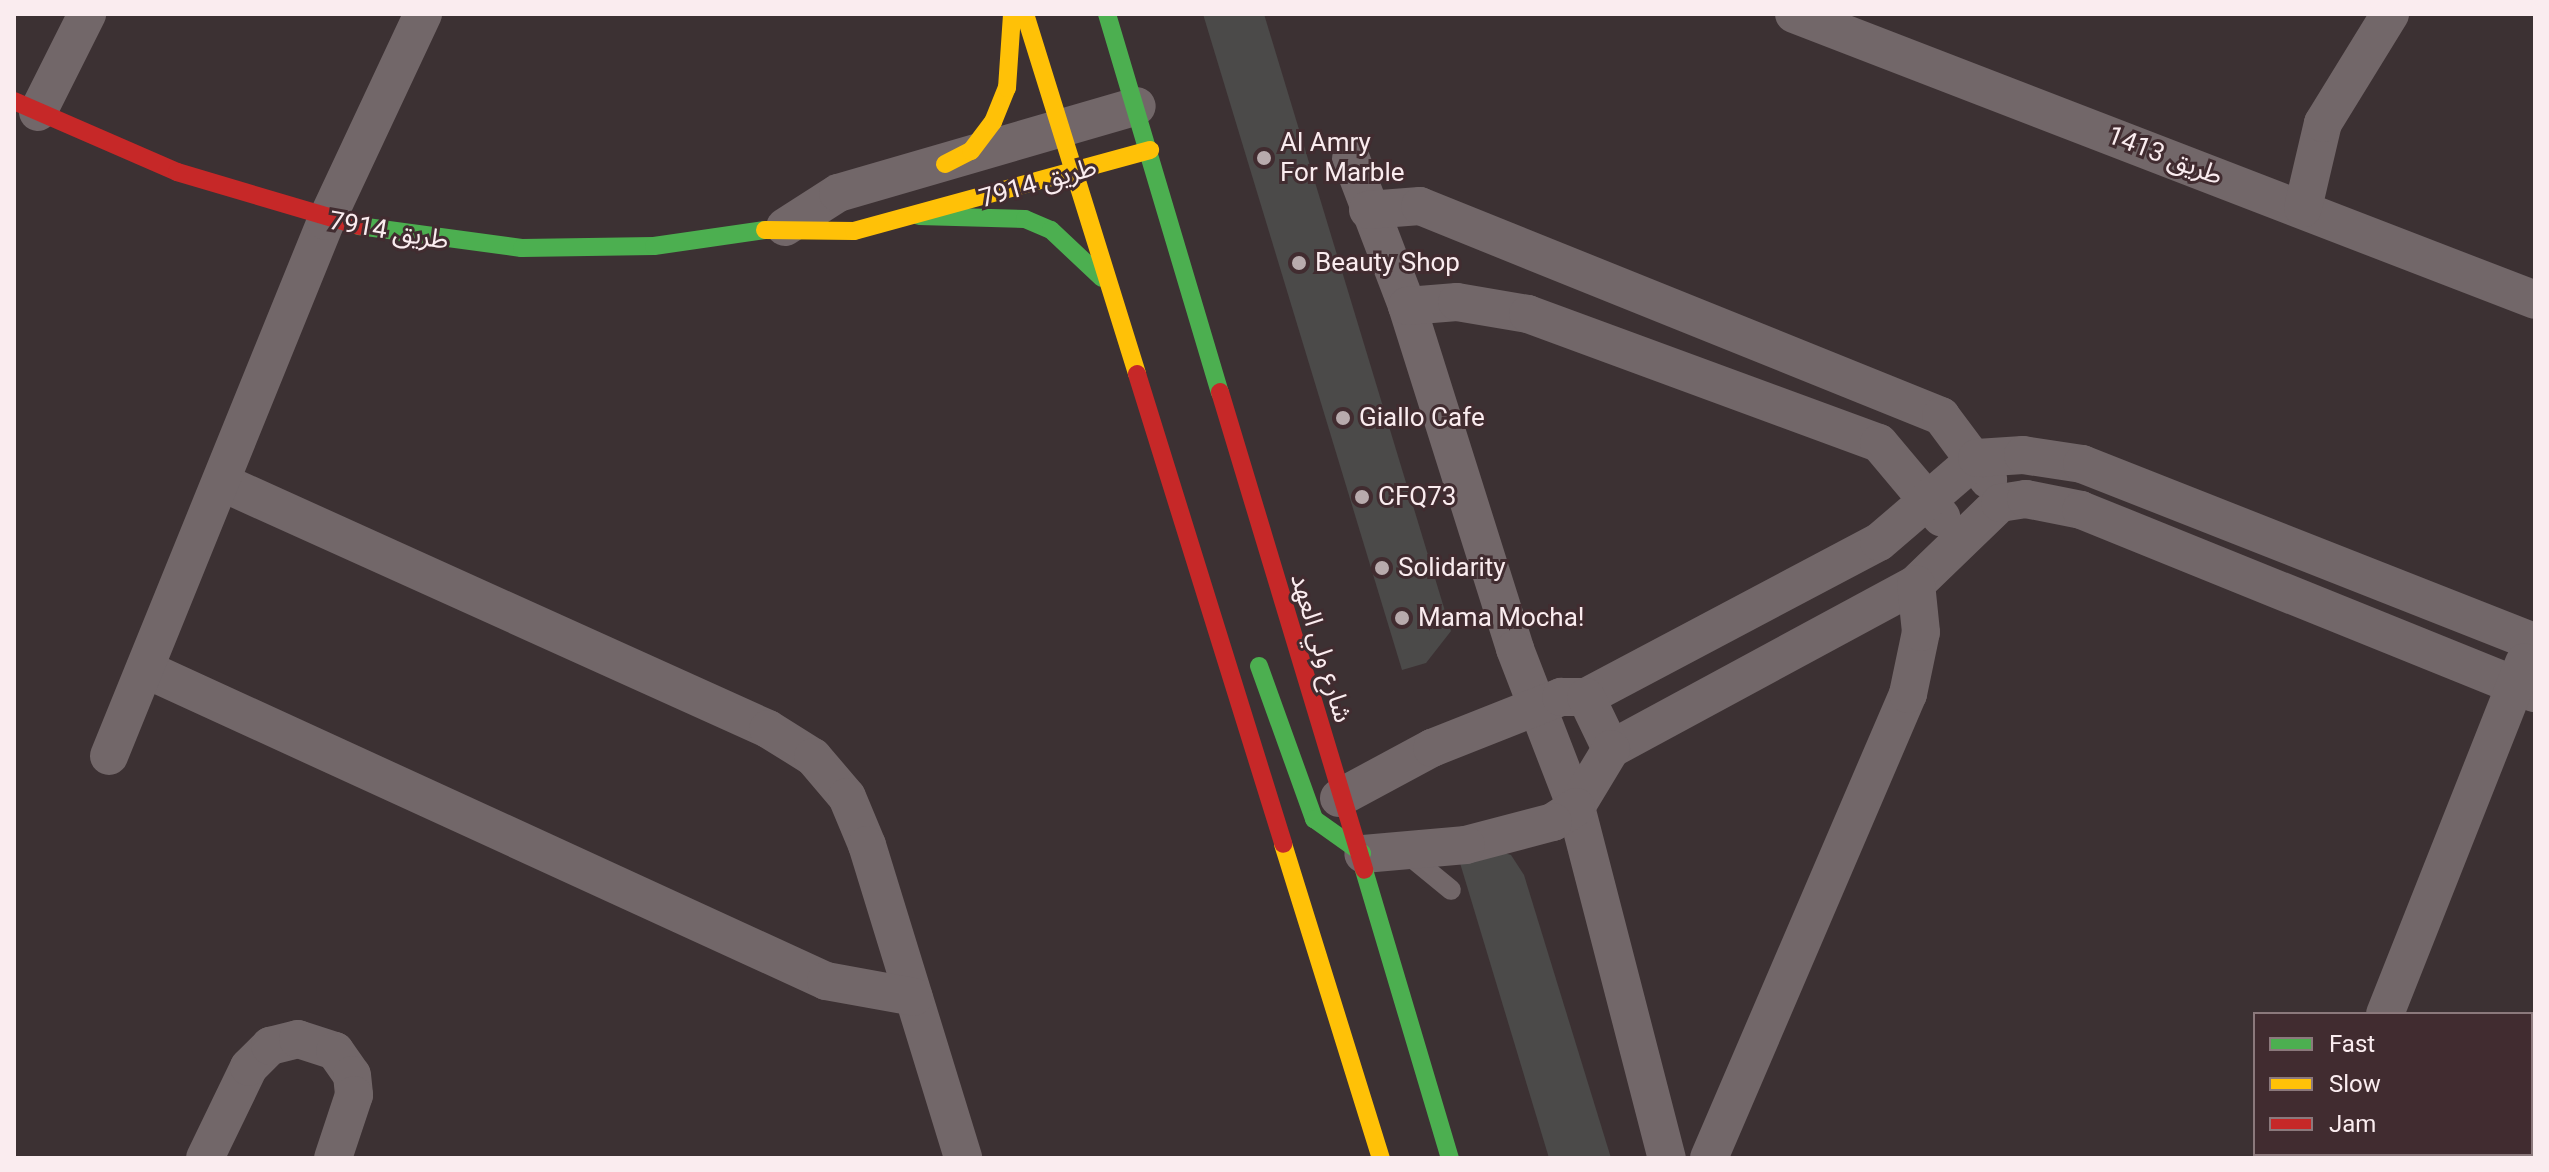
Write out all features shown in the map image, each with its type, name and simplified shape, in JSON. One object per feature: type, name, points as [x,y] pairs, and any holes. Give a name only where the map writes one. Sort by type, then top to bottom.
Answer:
[{"type":"main road","points":[[945,164],[971,151],[993,122],[1007,88],[1012,14]]},
{"type":"main road","points":[[1025,14],[1106,283],[1381,1158]]},
{"type":"main road","points":[[1107,14],[1137,106]]},
{"type":"main road","name":"طريق 7914","points":[[26,106],[177,172],[326,221],[457,243],[562,249],[654,246],[785,227],[836,234],[919,216],[1150,150]]},
{"type":"main road","name":"شارع ولي العهد","points":[[1137,106],[1339,798],[1363,854],[1450,1158]]},
{"type":"main road","points":[[919,216],[1025,219],[1076,250],[1106,283]]},
{"type":"main road","points":[[1172,489],[1222,575]]},
{"type":"main road","points":[[1253,648],[1314,819],[1363,854]]},
{"type":"street","points":[[26,106],[87,14]]},
{"type":"street","points":[[109,756],[326,221],[423,14]]},
{"type":"street","name":"طريق 1413","points":[[1794,14],[2535,300]]},
{"type":"street","points":[[2303,208],[2323,123],[2390,14]]},
{"type":"street","name":"طريق 7914","points":[[785,227],[822,198],[1061,131],[1137,106]]},
{"type":"street","points":[[1351,159],[1407,306],[1539,705],[1576,807],[1667,1158]]},
{"type":"street","points":[[1368,210],[1420,206],[1941,416],[1977,458],[2000,503]]},
{"type":"street","points":[[1407,306],[1457,302],[1528,314],[1879,443],[1959,538]]},
{"type":"street","points":[[1339,798],[1432,748],[1539,705],[1586,697],[1879,542],[1977,458],[2023,455],[2082,464],[2534,642],[2525,689],[2386,1012]]},
{"type":"street","points":[[221,482],[792,741],[832,775],[852,809],[963,1158]]},
{"type":"street","points":[[1363,854],[1526,833],[1576,807],[1611,749],[1916,584],[1959,538],[2000,503],[2026,499],[2081,510],[2525,689]]},
{"type":"street","points":[[1709,1158],[1908,694],[1921,632],[1916,584]]},
{"type":"street","points":[[145,669],[813,976],[882,996],[914,997]]},
{"type":"street","points":[[1586,697],[1611,749]]},
{"type":"street","points":[[205,1158],[249,1067],[270,1046],[298,1039],[335,1051],[352,1075],[354,1095],[333,1158]]},
{"type":"lane","points":[[1402,851],[1451,890]]},
{"type":"building","points":[[1203,14],[1264,14],[1451,631],[1426,663],[1402,670]]},
{"type":"building","points":[[1497,851],[1511,855],[1524,875],[1611,1158],[1549,1158],[1460,863]]},
{"type":"traffic: fast","points":[[1107,14],[1220,392]]},
{"type":"traffic: fast","points":[[919,216],[1025,219],[1051,230],[1102,278]]},
{"type":"traffic: fast","points":[[359,226],[522,248],[654,246],[765,230]]},
{"type":"traffic: fast","points":[[1259,666],[1314,819],[1362,853]]},
{"type":"traffic: fast","points":[[1364,870],[1450,1158]]},
{"type":"traffic: slow","points":[[945,164],[971,151],[993,122],[1007,88],[1012,14]]},
{"type":"traffic: slow","points":[[1025,14],[1137,374]]},
{"type":"traffic: slow","points":[[765,230],[854,231],[1150,150]]},
{"type":"traffic: slow","points":[[1283,844],[1381,1158]]},
{"type":"traffic: jam","points":[[14,101],[177,172],[359,226]]},
{"type":"traffic: jam","points":[[1137,374],[1283,844]]},
{"type":"traffic: jam","points":[[1220,392],[1364,870]]},
{"type":"place","name":"Al Amry For Marble","points":[[1264,158]]},
{"type":"place","name":"Beauty Shop","points":[[1299,263]]},
{"type":"place","name":"Giallo Cafe","points":[[1343,418]]},
{"type":"place","name":"CFQ73","points":[[1362,497]]},
{"type":"place","name":"Solidarity","points":[[1382,568]]},
{"type":"place","name":"Mama Mocha!","points":[[1402,618]]}]
